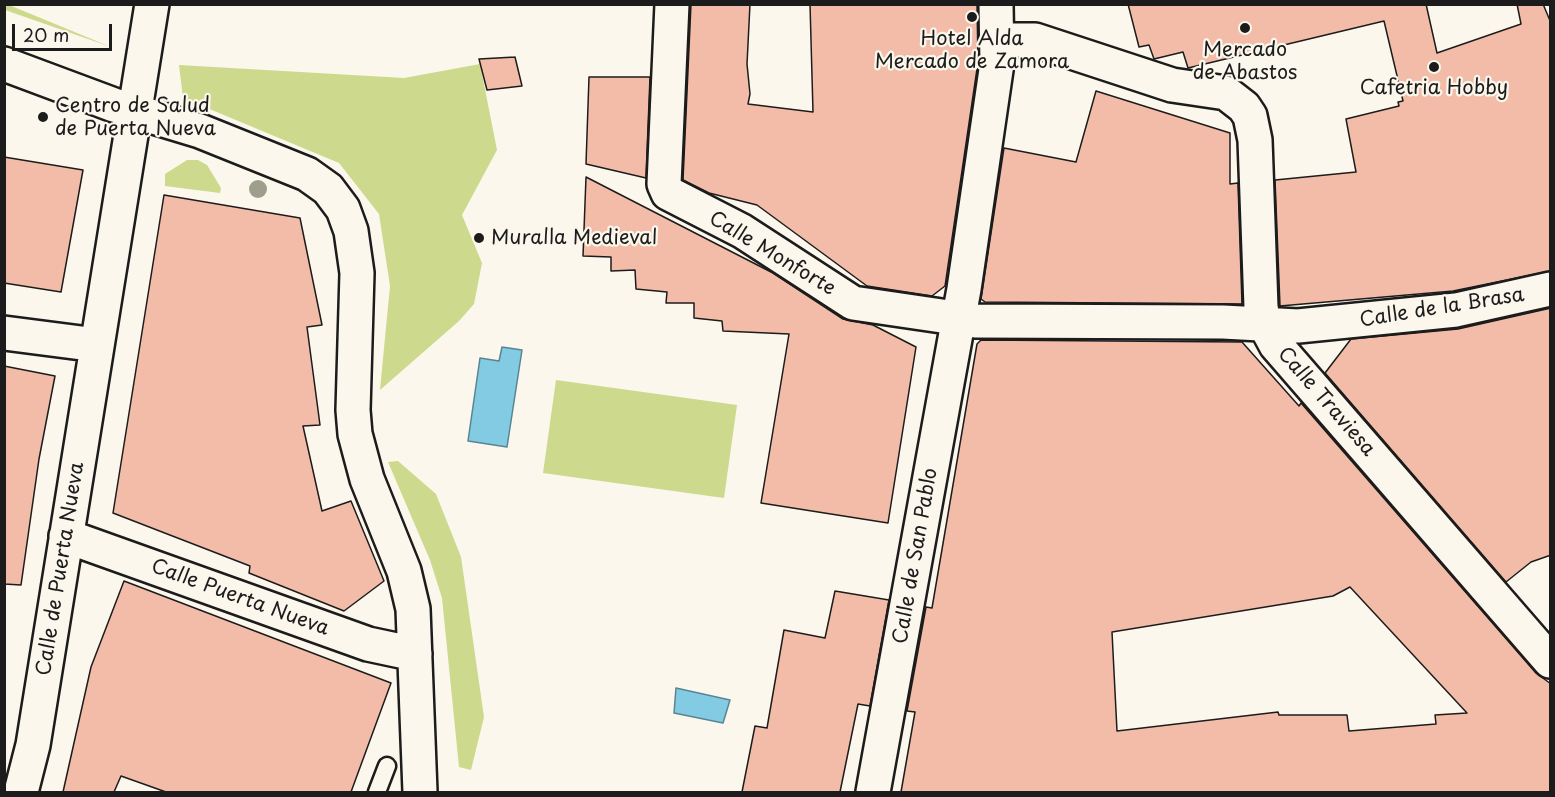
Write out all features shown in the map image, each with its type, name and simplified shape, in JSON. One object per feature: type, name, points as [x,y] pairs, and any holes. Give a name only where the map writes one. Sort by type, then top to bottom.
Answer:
[{"type":"street","name":"Calle de Puerta Nueva","points":[[21,792],[33,745],[152,4]]},
{"type":"street","name":"Calle Monforte","points":[[672,4],[664,183],[668,193],[742,231],[853,303],[959,319]]},
{"type":"street","name":"Calle de San Pablo","points":[[873,792],[959,319],[998,50],[996,4]]},
{"type":"street","name":"Calle Traviesa","points":[[998,50],[1011,40],[1035,40],[1172,85],[1226,93],[1244,106],[1253,128],[1260,298],[1264,323],[1281,352],[1297,371],[1551,661]]},
{"type":"street","points":[[4,64],[133,111],[200,131],[308,174],[328,189],[343,209],[351,231],[357,273],[353,410],[355,434],[367,479],[410,591],[416,654],[420,792]]},
{"type":"street","name":"Calle de la Brasa","points":[[959,319],[1264,323],[1298,326],[1485,306],[1551,290]]},
{"type":"street","name":"Calle de la Brasa","points":[[1297,371],[1310,341],[1325,327],[1333,324]]},
{"type":"street","points":[[4,333],[97,345]]},
{"type":"street","name":"Calle Puerta Nueva","points":[[66,536],[368,644],[416,654]]},
{"type":"lane","points":[[377,792],[387,766]]},
{"type":"green space","points":[[5,4],[9,5],[111,47],[5,10]]},
{"type":"green space","points":[[480,64],[497,150],[462,215],[482,263],[474,304],[459,321],[380,390],[390,286],[379,214],[339,163],[183,98],[179,65],[404,78]]},
{"type":"green space","points":[[187,160],[198,160],[207,165],[221,188],[220,193],[165,186],[165,174]]},
{"type":"green space","points":[[556,380],[737,405],[724,498],[543,473]]},
{"type":"green space","points":[[398,461],[436,494],[461,557],[484,717],[471,770],[459,767],[442,598],[430,560],[388,462]]},
{"type":"water","points":[[502,347],[522,350],[507,447],[468,441],[480,358],[499,361]]},
{"type":"water","points":[[676,688],[730,700],[723,723],[674,713]]},
{"type":"building","points":[[691,4],[750,4],[748,104],[813,112],[810,4],[977,4],[978,62],[945,286],[932,296],[867,286],[757,205],[709,193],[683,180]]},
{"type":"building","points":[[1128,4],[1426,4],[1437,53],[1521,24],[1517,4],[1543,4],[1551,23],[1551,271],[1453,291],[1280,306],[1275,180],[1356,172],[1346,119],[1399,106],[1398,102],[1403,101],[1384,21],[1188,68],[1183,52],[1154,59],[1149,45],[1139,47]]},
{"type":"building","points":[[515,57],[522,86],[487,90],[479,59]]},
{"type":"building","points":[[589,77],[650,77],[646,178],[586,164]]},
{"type":"building","points":[[1096,91],[1230,133],[1230,184],[1238,183],[1242,304],[985,302],[981,299],[1004,148],[1076,162]]},
{"type":"building","points":[[4,157],[83,170],[61,292],[4,283]]},
{"type":"building","points":[[586,177],[773,273],[843,319],[873,325],[916,347],[888,523],[761,503],[789,334],[723,331],[722,321],[694,318],[694,303],[666,303],[667,292],[636,289],[635,270],[611,271],[611,257],[583,256]]},
{"type":"building","points":[[164,195],[300,218],[322,325],[307,327],[320,425],[303,426],[322,511],[351,501],[384,581],[344,611],[249,573],[250,566],[113,513]]},
{"type":"building","points":[[1551,308],[1551,555],[1531,562],[1506,582],[1325,373],[1351,339],[1458,329]]},
{"type":"building","points":[[981,340],[1242,342],[1299,406],[1301,403],[1536,673],[1551,684],[1551,792],[901,792],[915,712],[907,711],[926,607],[932,608],[977,344]],"holes":[[[1350,587],[1467,713],[1435,715],[1436,724],[1349,731],[1347,715],[1279,715],[1278,712],[1117,731],[1112,632],[1333,596]]]},
{"type":"building","points":[[4,366],[55,376],[39,459],[21,585],[4,584]]},
{"type":"building","points":[[124,581],[391,683],[351,792],[166,792],[121,776],[114,792],[63,792],[91,667]]},
{"type":"building","points":[[835,591],[889,600],[870,706],[858,704],[840,792],[742,792],[755,726],[767,728],[784,630],[825,638]]},
{"type":"place","name":"Hotel Alda Mercado de Zamora","points":[[972,17]]},
{"type":"place","name":"Mercado de Abastos","points":[[1245,28]]},
{"type":"place","name":"Cafetria Hobby","points":[[1434,67]]},
{"type":"place","name":"Centro de Salud de Puerta Nueva","points":[[43,117]]},
{"type":"place","name":"Muralla Medieval","points":[[479,238]]}]
